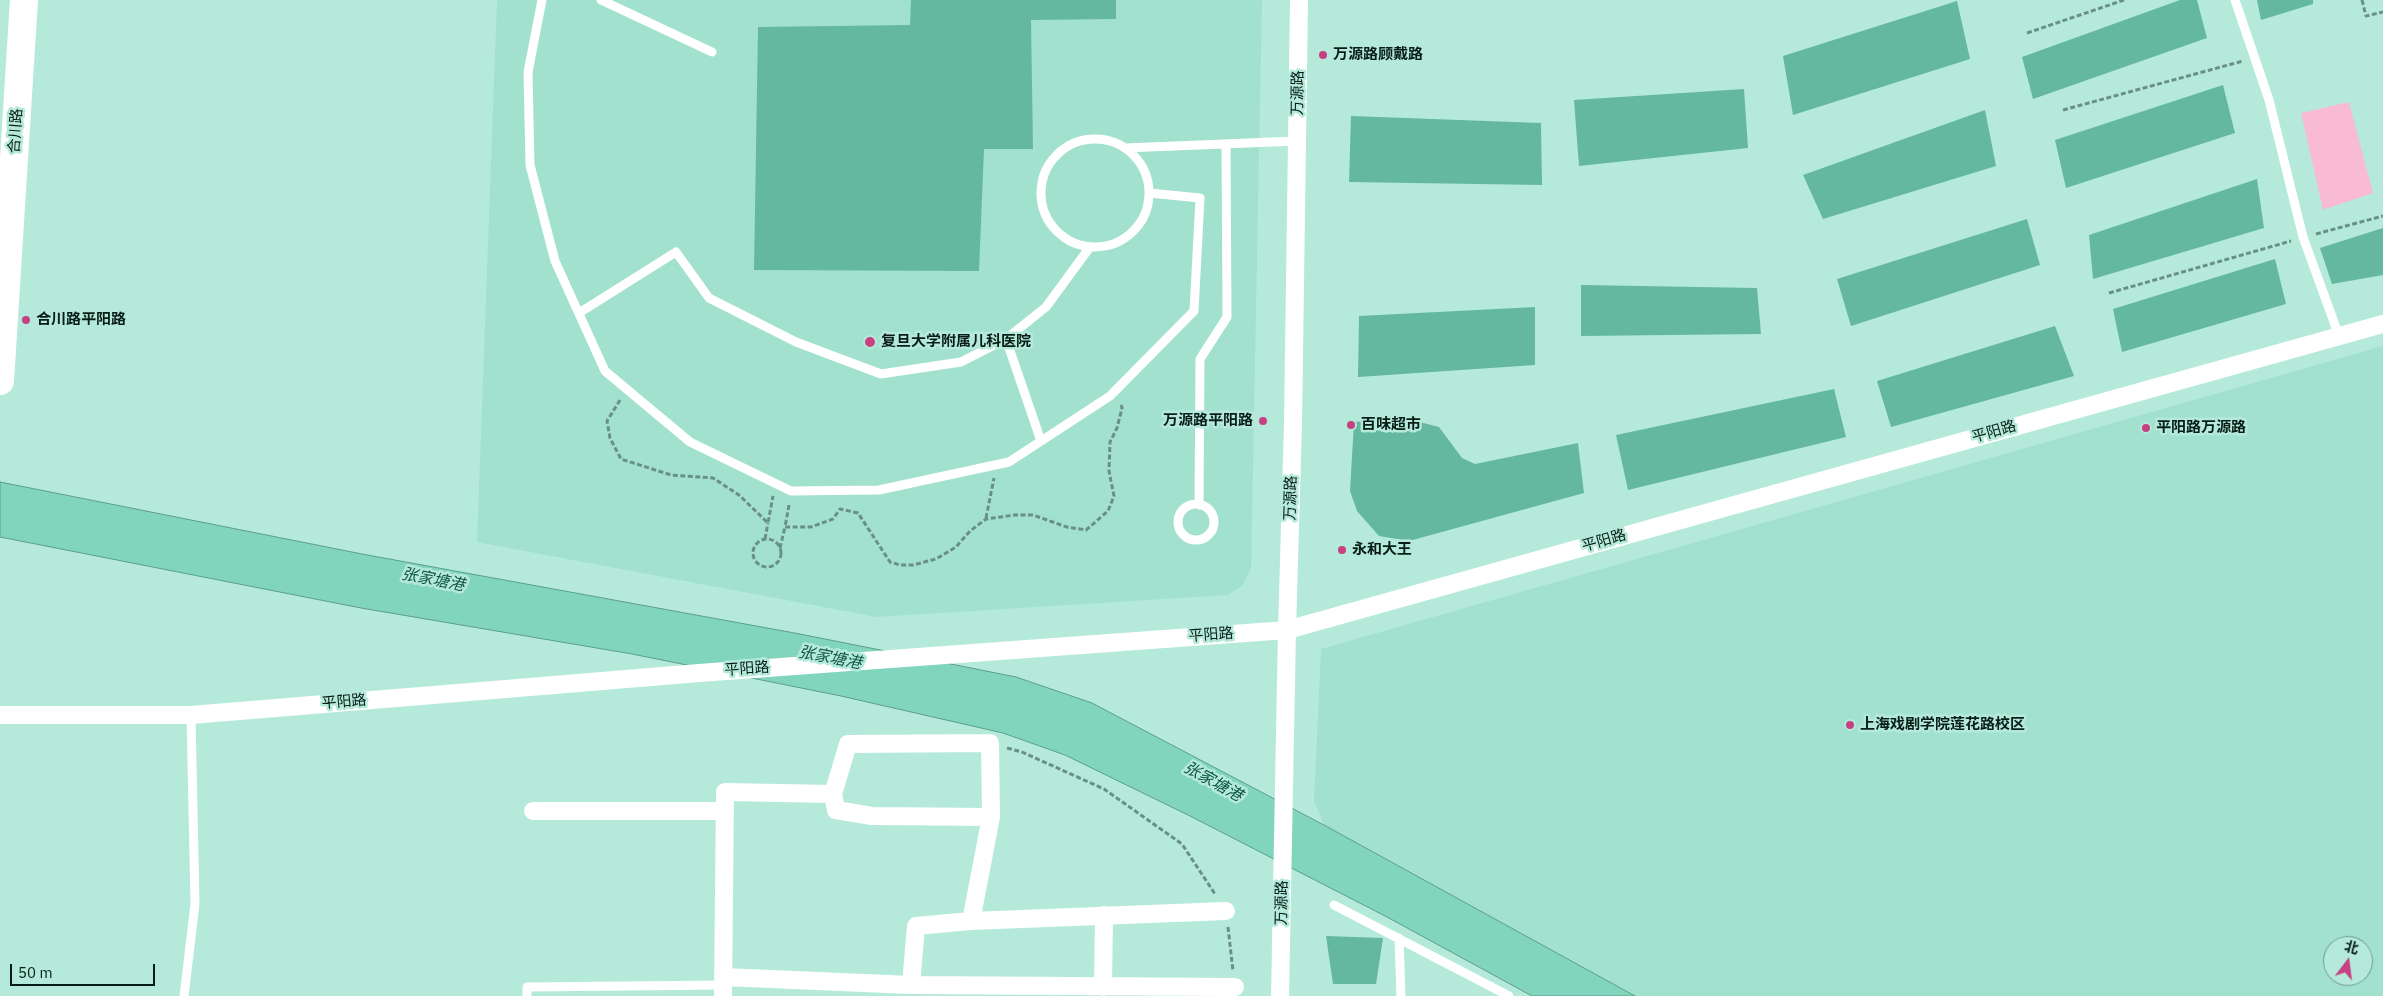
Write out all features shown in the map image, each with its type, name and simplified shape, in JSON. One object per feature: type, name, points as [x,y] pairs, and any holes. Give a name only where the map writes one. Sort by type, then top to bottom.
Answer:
[{"type":"main road","name":"合川路","points":[[0,382],[24,0]]},
{"type":"street","name":"万源路","points":[[1280,996],[1287,630],[1294,424],[1299,0]]},
{"type":"street","name":"平阳路","points":[[0,716],[191,715],[699,672],[1287,630],[2383,324]]},
{"type":"street","points":[[970,921],[991,818],[990,743],[848,744],[834,794],[836,810],[872,816],[991,818]]},
{"type":"street","points":[[834,794],[725,792],[723,986],[1235,987]]},
{"type":"street","points":[[533,811],[725,811]]},
{"type":"street","points":[[911,985],[916,926],[970,921],[1226,911]]},
{"type":"street","points":[[1103,987],[1104,915]]},
{"type":"lane","points":[[542,0],[528,72],[530,165],[555,261],[605,371],[690,442],[791,491],[879,490],[1009,462],[1116,390],[1194,311],[1200,198],[1149,193]]},
{"type":"lane","points":[[601,0],[712,52]]},
{"type":"lane","points":[[2235,0],[2269,100],[2303,237],[2338,336]]},
{"type":"lane","points":[[1091,139],[1109,140],[1125,148],[1138,160],[1146,176],[1149,193],[1146,211],[1138,226],[1124,239],[1108,246],[1090,247],[1072,242],[1058,232],[1047,218],[1041,201],[1041,183],[1047,166],[1058,152],[1074,143],[1091,139]]},
{"type":"lane","points":[[1125,148],[1297,141]]},
{"type":"lane","points":[[1199,505],[1200,359],[1227,317],[1226,144]]},
{"type":"lane","points":[[579,313],[676,252],[709,298],[796,342],[881,374],[961,362],[1006,339],[1046,307],[1090,247]]},
{"type":"lane","points":[[1006,339],[1041,441]]},
{"type":"lane","points":[[1193,504],[1199,505],[1209,510],[1213,526],[1208,536],[1204,539],[1191,540],[1181,533],[1177,522],[1182,510],[1193,504]]},
{"type":"lane","points":[[184,996],[195,904],[191,715]]},
{"type":"lane","points":[[1334,905],[1508,996]]},
{"type":"lane","points":[[1399,938],[1401,996]]},
{"type":"lane","points":[[527,996],[527,987],[723,986]]},
{"type":"path","points":[[2027,33],[2124,0]]},
{"type":"path","points":[[2362,0],[2366,16],[2383,12]]},
{"type":"path","points":[[2064,110],[2256,58]]},
{"type":"path","points":[[2109,293],[2383,216]]},
{"type":"path","points":[[626,388],[607,421],[610,438],[621,459],[671,475],[712,478],[739,495],[768,523]]},
{"type":"path","points":[[785,528],[811,527],[833,519],[840,509],[858,513],[890,562],[900,565],[913,565],[936,559],[956,546],[986,518],[1033,515],[1067,527],[1086,530],[1108,511],[1114,496],[1109,471],[1110,442],[1117,428],[1122,408],[1116,390]]},
{"type":"path","points":[[986,518],[995,465]]},
{"type":"path","points":[[765,539],[775,483]]},
{"type":"path","points":[[780,548],[774,541],[765,539],[757,543],[753,550],[754,559],[760,566],[770,567],[778,562],[791,491]]},
{"type":"path","points":[[990,743],[1022,752],[1104,789],[1182,844],[1226,911],[1235,987]]},
{"type":"shaded area","name":"复旦大学附属儿科医院","points":[[497,0],[1262,0],[1251,569],[1242,586],[1228,595],[877,617],[477,542]]},
{"type":"shaded area","points":[[2349,102],[2373,193],[2323,210],[2301,113]]},
{"type":"shaded area","name":"上海戏剧学院莲花路校区","points":[[2383,346],[2383,996],[1635,996],[1324,825],[1314,801],[1321,649]]},
{"type":"water","name":"张家塘港","points":[[0,482],[362,554],[800,634],[1016,677],[1092,703],[1324,825],[1635,996],[1532,996],[1387,917],[1190,816],[1065,755],[1003,733],[841,696],[632,654],[361,608],[0,537]]},
{"type":"building","points":[[911,0],[1116,0],[1116,19],[1031,20],[1033,149],[984,149],[979,271],[754,270],[758,27],[910,25]]},
{"type":"building","points":[[2180,0],[2197,0],[2207,38],[2033,99],[2022,57]]},
{"type":"building","points":[[2257,0],[2313,0],[2313,4],[2261,20]]},
{"type":"building","points":[[1957,1],[1970,59],[1793,115],[1783,56]]},
{"type":"building","points":[[2223,85],[2235,133],[2066,188],[2055,140]]},
{"type":"building","points":[[1744,89],[1748,148],[1579,166],[1574,100]]},
{"type":"building","points":[[1985,110],[1996,166],[1823,219],[1803,175]]},
{"type":"building","points":[[1351,116],[1541,123],[1542,185],[1349,182]]},
{"type":"building","points":[[2257,179],[2264,228],[2093,279],[2089,235]]},
{"type":"building","points":[[2027,219],[2040,265],[1851,326],[1837,279]]},
{"type":"building","points":[[2383,228],[2383,275],[2332,284],[2320,248]]},
{"type":"building","points":[[2275,259],[2286,304],[2122,352],[2113,309]]},
{"type":"building","points":[[1581,285],[1757,288],[1761,334],[1581,336]]},
{"type":"building","points":[[1535,307],[1535,365],[1358,377],[1359,316]]},
{"type":"building","points":[[2055,326],[2074,376],[1891,427],[1877,381]]},
{"type":"building","points":[[1834,389],[1846,437],[1628,490],[1616,435]]},
{"type":"building","points":[[1408,419],[1439,427],[1462,458],[1475,464],[1578,443],[1584,493],[1409,541],[1379,536],[1357,511],[1350,491],[1354,422]]},
{"type":"building","points":[[1326,936],[1383,938],[1376,984],[1333,984]]},
{"type":"place","name":"万源路顾戴路","points":[[1323,55]]},
{"type":"place","name":"合川路平阳路","points":[[26,320]]},
{"type":"place","name":"复旦大学附属儿科医院","points":[[870,342]]},
{"type":"place","name":"万源路平阳路","points":[[1263,421]]},
{"type":"place","name":"百味超市","points":[[1351,425]]},
{"type":"place","name":"平阳路万源路","points":[[2146,428]]},
{"type":"place","name":"永和大王","points":[[1342,550]]},
{"type":"place","name":"上海戏剧学院莲花路校区","points":[[1850,725]]}]
